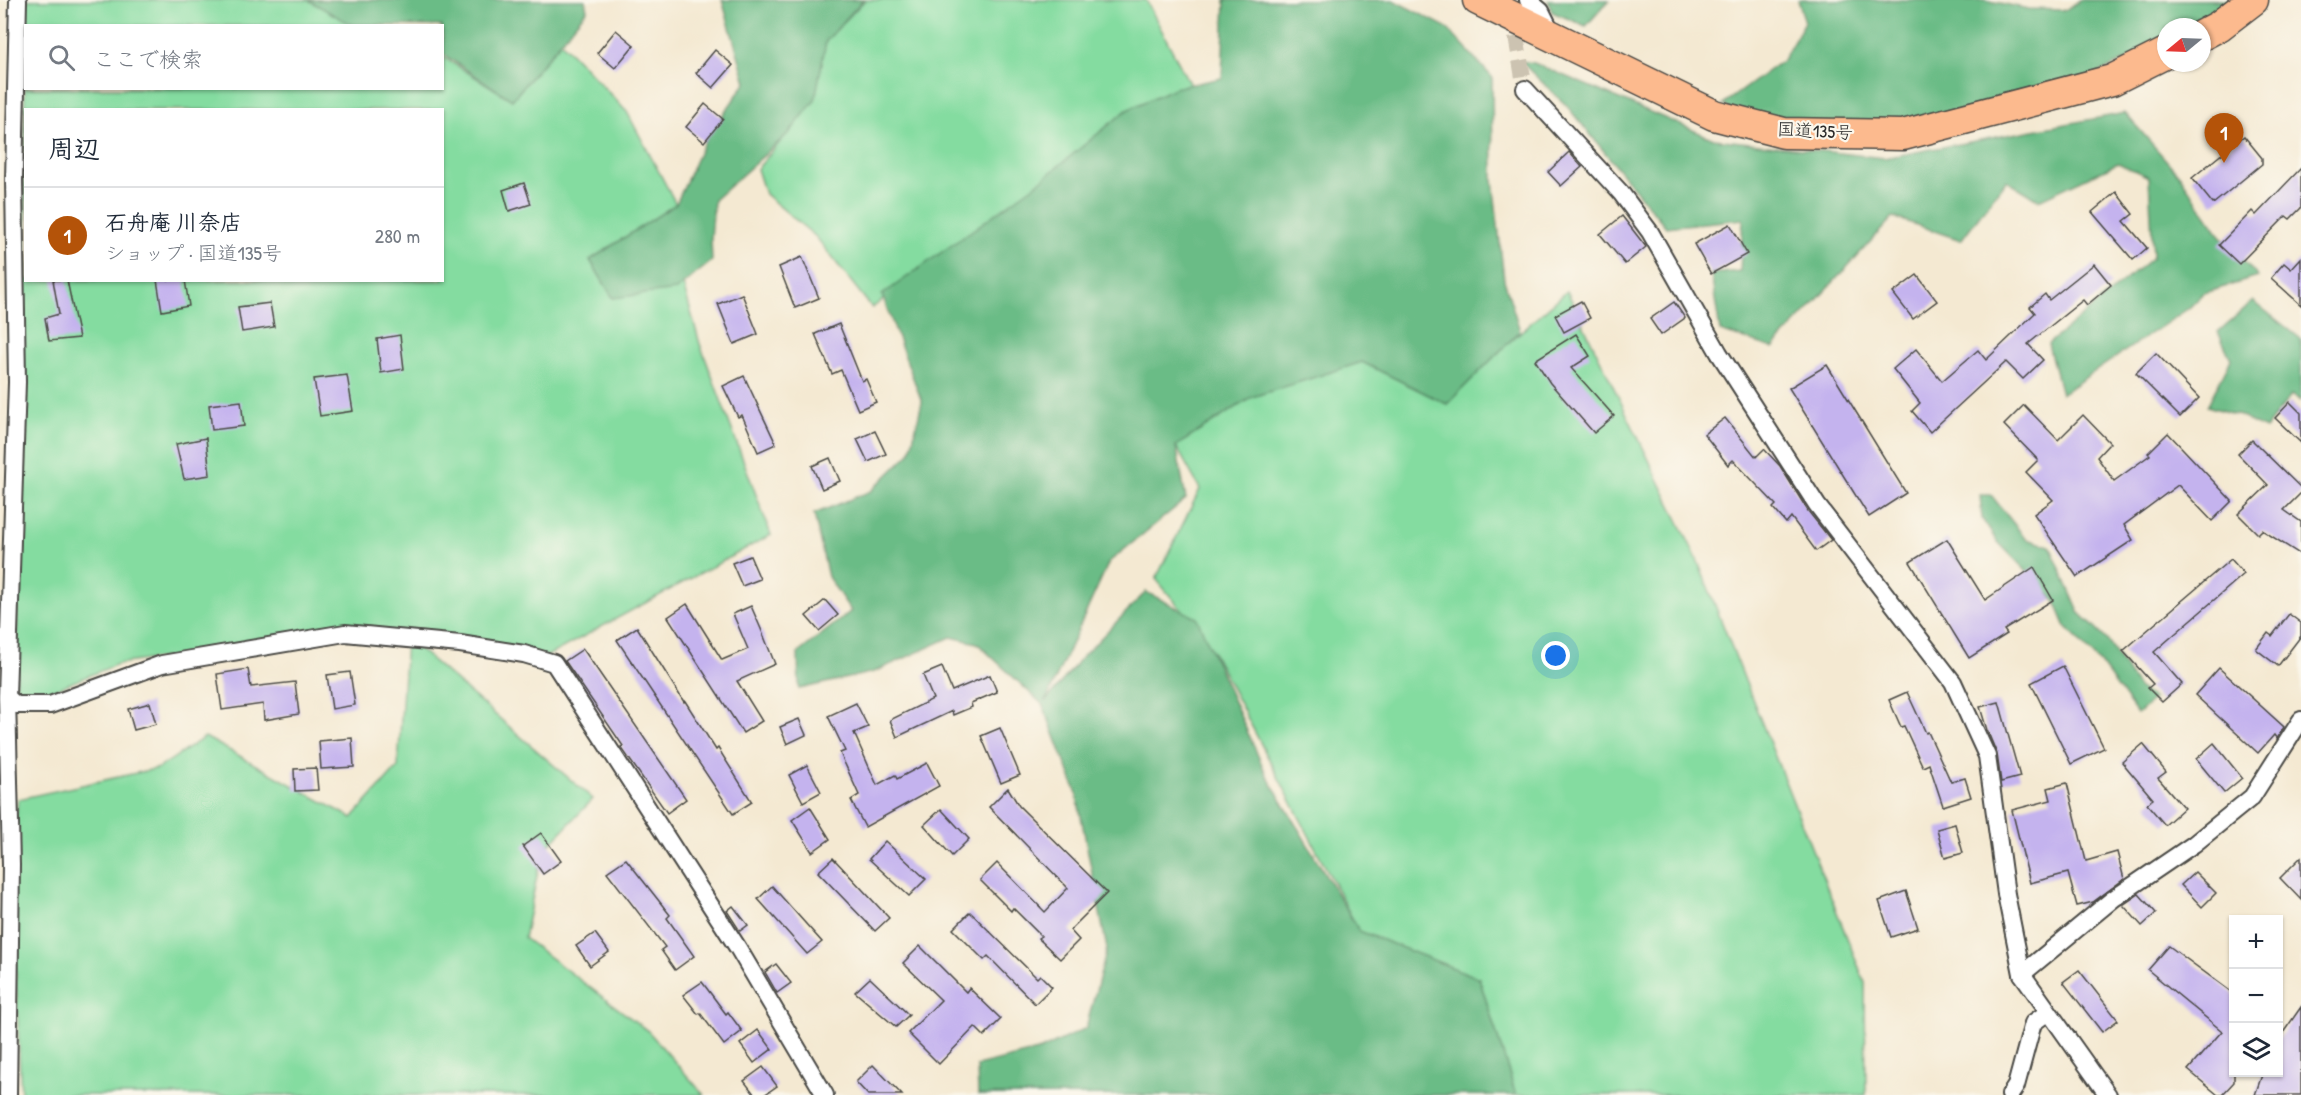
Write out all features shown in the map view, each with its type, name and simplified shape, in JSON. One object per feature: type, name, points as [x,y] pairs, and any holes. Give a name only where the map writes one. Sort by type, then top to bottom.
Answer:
[{"type":"highway","name":"国道135号","points":[[1478,0],[1714,115],[1784,133],[1903,135],[2112,80],[2157,57]]},
{"type":"highway","points":[[2211,30],[2253,0]]},
{"type":"street","points":[[8,1095],[11,865],[7,697],[17,382],[14,180],[18,0]]},
{"type":"street","points":[[1528,0],[1541,11],[1555,37]]},
{"type":"street","points":[[1525,89],[1621,193],[1650,232],[1719,353],[1817,505],[1953,682],[1987,756],[2006,894],[2022,974],[2108,1095]]},
{"type":"street","points":[[7,697],[16,705],[50,705],[162,664],[345,633],[460,644],[524,654],[554,663],[738,948],[825,1095]]},
{"type":"street","points":[[2022,974],[2113,899],[2194,844],[2252,796],[2301,720]]},
{"type":"street","points":[[2010,1095],[2016,1086],[2033,1023],[2048,1012]]},
{"type":"green space","points":[[26,0],[320,0],[353,24],[26,24]]},
{"type":"green space","points":[[308,0],[585,0],[587,10],[512,100],[444,55],[444,24],[350,24]]},
{"type":"green space","points":[[722,0],[863,0],[826,41],[815,100],[790,132],[714,200],[712,261],[676,290],[613,298],[590,260],[676,204],[704,142],[746,82]]},
{"type":"green space","points":[[865,0],[1146,0],[1190,85],[1128,119],[872,308],[816,237],[765,194],[757,169],[798,121],[826,41]]},
{"type":"green space","points":[[1225,0],[1393,0],[1446,27],[1492,77],[1493,180],[1504,280],[1520,331],[1447,404],[1362,362],[1252,397],[1176,446],[1186,499],[1109,562],[1045,702],[1083,656],[1146,592],[1197,618],[1267,776],[1359,931],[1479,978],[1516,1095],[978,1095],[977,1066],[1041,1050],[1086,1028],[1107,949],[1076,791],[1043,705],[977,643],[951,637],[874,672],[799,689],[798,653],[851,611],[828,577],[814,514],[871,491],[910,453],[922,402],[882,295],[1034,186],[1127,110],[1174,88],[1222,78]]},
{"type":"green space","points":[[1548,0],[1609,0],[1586,26],[1552,12]]},
{"type":"green space","points":[[1798,0],[1985,0],[2029,9],[2065,10],[2081,0],[2238,0],[2211,19],[2157,18],[2157,46],[2043,98],[1928,128],[1745,123],[1723,104],[1783,60],[1805,22]]},
{"type":"green space","points":[[561,42],[627,112],[676,204],[590,260],[613,298],[683,284],[700,344],[771,535],[542,659],[411,642],[593,799],[542,852],[524,938],[648,1031],[704,1095],[21,1095],[11,865],[18,799],[159,768],[205,737],[352,818],[398,767],[406,641],[345,633],[118,664],[16,705],[24,138],[24,282],[444,282],[444,108],[24,108],[25,90],[444,90],[444,58],[512,100]]},
{"type":"green space","points":[[1520,61],[1534,63],[1714,139],[1884,158],[2125,113],[2180,176],[2217,231],[2258,277],[2204,293],[2189,308],[2061,394],[2048,344],[2153,257],[2149,177],[2118,163],[2039,200],[2006,180],[1961,240],[1893,217],[1773,348],[1720,331],[1711,274],[1740,271],[1743,219],[1666,227],[1566,105]]},
{"type":"green space","points":[[1567,291],[1696,557],[1865,983],[1866,1095],[1516,1095],[1479,978],[1359,931],[1206,639],[1156,579],[1200,489],[1176,446],[1252,397],[1362,362],[1447,404],[1506,345]]},
{"type":"green space","points":[[2253,301],[2301,339],[2301,401],[2291,395],[2265,429],[2237,415],[2207,406],[2231,359],[2218,332]]},
{"type":"green space","points":[[1980,495],[1991,495],[2026,539],[2050,546],[2079,612],[2107,640],[2138,688],[2154,699],[2137,714],[2100,663],[2066,627],[2054,599],[1996,540],[1982,519]]},
{"type":"building","points":[[616,30],[634,45],[615,68],[597,53]]},
{"type":"building","points":[[715,50],[733,65],[713,88],[696,73]]},
{"type":"building","points":[[705,104],[723,119],[704,142],[686,127]]},
{"type":"building","points":[[2244,136],[2262,158],[2262,164],[2213,204],[2192,178]]},
{"type":"building","points":[[1569,152],[1582,167],[1561,186],[1548,172]]},
{"type":"building","points":[[2301,168],[2301,208],[2290,219],[2286,216],[2239,264],[2219,245],[2252,211],[2256,215]]},
{"type":"building","points":[[524,183],[531,204],[509,211],[503,190]]},
{"type":"building","points":[[2116,192],[2133,214],[2124,221],[2147,248],[2133,260],[2092,212]]},
{"type":"building","points":[[1622,216],[1646,247],[1625,264],[1600,234]]},
{"type":"building","points":[[1730,224],[1747,254],[1711,274],[1694,244]]},
{"type":"building","points":[[802,257],[819,298],[795,308],[779,267]]},
{"type":"building","points":[[2301,258],[2301,305],[2271,278],[2284,263],[2291,269]]},
{"type":"building","points":[[2094,264],[2111,285],[2087,305],[2083,300],[2028,344],[2043,360],[2023,379],[2006,362],[1930,432],[1912,411],[1920,403],[1893,369],[1916,349],[1942,381],[1978,350],[1986,360],[2035,313],[2030,307],[2045,294],[2049,300]]},
{"type":"building","points":[[1917,275],[1937,301],[1913,319],[1893,293]]},
{"type":"building","points":[[53,282],[67,282],[79,338],[49,341],[45,318],[59,314]]},
{"type":"building","points":[[157,282],[185,282],[189,306],[162,311]]},
{"type":"building","points":[[742,294],[758,334],[734,344],[718,304]]},
{"type":"building","points":[[1581,301],[1590,318],[1564,332],[1555,315]]},
{"type":"building","points":[[1674,302],[1685,318],[1661,335],[1650,319]]},
{"type":"building","points":[[270,303],[274,327],[242,332],[238,307]]},
{"type":"building","points":[[839,324],[862,381],[866,379],[876,402],[858,410],[841,370],[832,374],[815,334]]},
{"type":"building","points":[[1576,334],[1590,356],[1571,368],[1614,416],[1594,433],[1550,383],[1535,360]]},
{"type":"building","points":[[400,335],[404,369],[381,373],[377,339]]},
{"type":"building","points":[[2156,353],[2199,398],[2180,417],[2136,373]]},
{"type":"building","points":[[1827,365],[1906,493],[1869,517],[1789,388]]},
{"type":"building","points":[[347,375],[353,411],[320,416],[314,379]]},
{"type":"building","points":[[744,376],[776,444],[758,452],[742,415],[738,417],[723,386]]},
{"type":"building","points":[[241,401],[244,426],[212,430],[209,405]]},
{"type":"building","points":[[2290,402],[2301,413],[2301,443],[2275,418]]},
{"type":"building","points":[[2024,405],[2058,440],[2083,415],[2110,443],[2097,457],[2114,481],[2150,455],[2148,453],[2168,433],[2232,501],[2212,521],[2178,485],[2124,525],[2133,540],[2077,577],[2034,514],[2053,500],[2026,472],[2038,460],[2004,425]]},
{"type":"building","points":[[1725,418],[1756,457],[1764,449],[1780,466],[1808,511],[1831,540],[1816,551],[1791,517],[1786,523],[1773,508],[1776,505],[1733,460],[1728,465],[1704,434]]},
{"type":"building","points":[[875,431],[886,454],[868,462],[857,439]]},
{"type":"building","points":[[206,438],[210,475],[184,479],[176,444]]},
{"type":"building","points":[[2252,440],[2301,488],[2301,493],[2284,510],[2301,522],[2301,555],[2262,530],[2258,534],[2238,514],[2268,485],[2238,454]]},
{"type":"building","points":[[830,458],[840,481],[822,489],[812,466]]},
{"type":"building","points":[[1947,539],[1985,600],[2034,567],[2053,600],[2004,630],[2007,634],[1969,658],[1910,562]]},
{"type":"building","points":[[750,556],[760,579],[742,586],[732,563]]},
{"type":"building","points":[[2231,559],[2244,574],[2154,652],[2182,684],[2162,702],[2148,688],[2153,684],[2123,651]]},
{"type":"building","points":[[825,600],[838,615],[819,631],[806,616]]},
{"type":"building","points":[[687,604],[722,660],[748,649],[733,614],[751,606],[761,629],[775,664],[737,681],[762,721],[743,733],[668,617]]},
{"type":"building","points":[[2289,614],[2301,623],[2301,636],[2278,666],[2256,649],[2268,633],[2272,636]]},
{"type":"building","points":[[637,627],[684,702],[716,750],[718,748],[752,802],[733,814],[617,640]]},
{"type":"building","points":[[583,649],[686,799],[667,813],[565,661]]},
{"type":"building","points":[[2063,666],[2104,748],[2071,764],[2031,683]]},
{"type":"building","points":[[942,667],[952,691],[990,675],[997,692],[971,703],[972,707],[953,715],[952,711],[897,737],[890,720],[933,699],[923,675]]},
{"type":"building","points":[[2219,668],[2284,727],[2277,739],[2274,735],[2258,753],[2195,695]]},
{"type":"building","points":[[248,669],[251,687],[295,682],[299,714],[264,720],[263,704],[222,710],[217,674]]},
{"type":"building","points":[[350,672],[355,705],[332,709],[327,675]]},
{"type":"building","points":[[1907,692],[1951,782],[1965,778],[1971,797],[1943,806],[1929,764],[1923,767],[1889,700]]},
{"type":"building","points":[[1999,702],[2020,777],[2001,782],[1997,754],[1980,707]]},
{"type":"building","points":[[150,703],[156,724],[134,730],[128,709]]},
{"type":"building","points":[[856,703],[868,727],[854,733],[877,785],[895,775],[897,779],[927,763],[939,786],[865,827],[851,800],[859,795],[840,753],[845,751],[828,716]]},
{"type":"building","points":[[799,719],[806,735],[787,744],[780,727]]},
{"type":"building","points":[[1000,728],[1020,775],[1001,783],[981,736]]},
{"type":"building","points":[[352,738],[354,767],[321,769],[319,741]]},
{"type":"building","points":[[2214,743],[2242,778],[2224,793],[2196,759]]},
{"type":"building","points":[[2143,744],[2166,772],[2158,778],[2184,808],[2165,825],[2147,804],[2153,799],[2122,762]]},
{"type":"building","points":[[807,765],[821,792],[803,802],[789,775]]},
{"type":"building","points":[[316,768],[318,790],[295,791],[294,769]]},
{"type":"building","points":[[2067,783],[2086,861],[2117,852],[2124,879],[2093,902],[2077,906],[2068,873],[2030,883],[2012,810],[2051,800],[2048,788]]},
{"type":"building","points":[[1008,788],[1019,806],[1107,893],[1070,930],[1079,940],[1060,959],[1038,938],[1041,936],[1013,908],[1011,911],[980,880],[997,863],[1045,912],[1068,888],[989,807]]},
{"type":"building","points":[[810,807],[830,839],[812,852],[792,820]]},
{"type":"building","points":[[941,809],[969,839],[952,856],[924,825]]},
{"type":"building","points":[[1955,824],[1963,853],[1945,858],[1937,829]]},
{"type":"building","points":[[541,833],[561,861],[543,874],[523,846]]},
{"type":"building","points":[[885,841],[926,879],[909,896],[869,859]]},
{"type":"building","points":[[2301,857],[2301,900],[2280,878]]},
{"type":"building","points":[[833,858],[889,918],[875,931],[818,872]]},
{"type":"building","points":[[626,859],[670,915],[667,918],[694,956],[675,970],[661,950],[665,947],[607,872]]},
{"type":"building","points":[[2195,872],[2216,893],[2202,907],[2181,885]]},
{"type":"building","points":[[772,886],[822,942],[807,954],[758,899]]},
{"type":"building","points":[[1906,891],[1918,928],[1891,937],[1879,901]]},
{"type":"building","points":[[2139,894],[2156,913],[2142,926],[2123,905]]},
{"type":"building","points":[[733,906],[748,925],[740,931],[727,911]]},
{"type":"building","points":[[970,912],[1037,978],[1040,975],[1052,987],[1035,1004],[988,956],[984,960],[953,929]]},
{"type":"building","points":[[595,933],[609,952],[590,966],[576,946]]},
{"type":"building","points":[[920,946],[966,992],[969,988],[1001,1019],[984,1036],[975,1027],[939,1064],[908,1033],[941,1000],[903,963]]},
{"type":"building","points":[[2169,946],[2229,990],[2229,1077],[2234,1077],[2234,1082],[2222,1095],[2218,1095],[2188,1070],[2222,1031],[2148,970]]},
{"type":"building","points":[[776,964],[791,983],[777,993],[765,972]]},
{"type":"building","points":[[2079,970],[2118,1020],[2102,1032],[2063,982]]},
{"type":"building","points":[[870,978],[909,1015],[896,1027],[855,992]]},
{"type":"building","points":[[702,982],[742,1031],[724,1045],[683,995]]},
{"type":"building","points":[[2301,1007],[2301,1095],[2255,1095],[2261,1077],[2283,1077],[2283,1033]]},
{"type":"building","points":[[758,1030],[772,1049],[754,1063],[740,1044]]},
{"type":"building","points":[[873,1065],[902,1095],[868,1095],[856,1082]]},
{"type":"building","points":[[763,1067],[777,1086],[764,1095],[755,1095],[744,1081]]},
{"type":"tunnel","points":[[1512,13],[1525,89]]},
{"type":"place","name":"石舟庵 川奈店","points":[[2224,163]]}]
